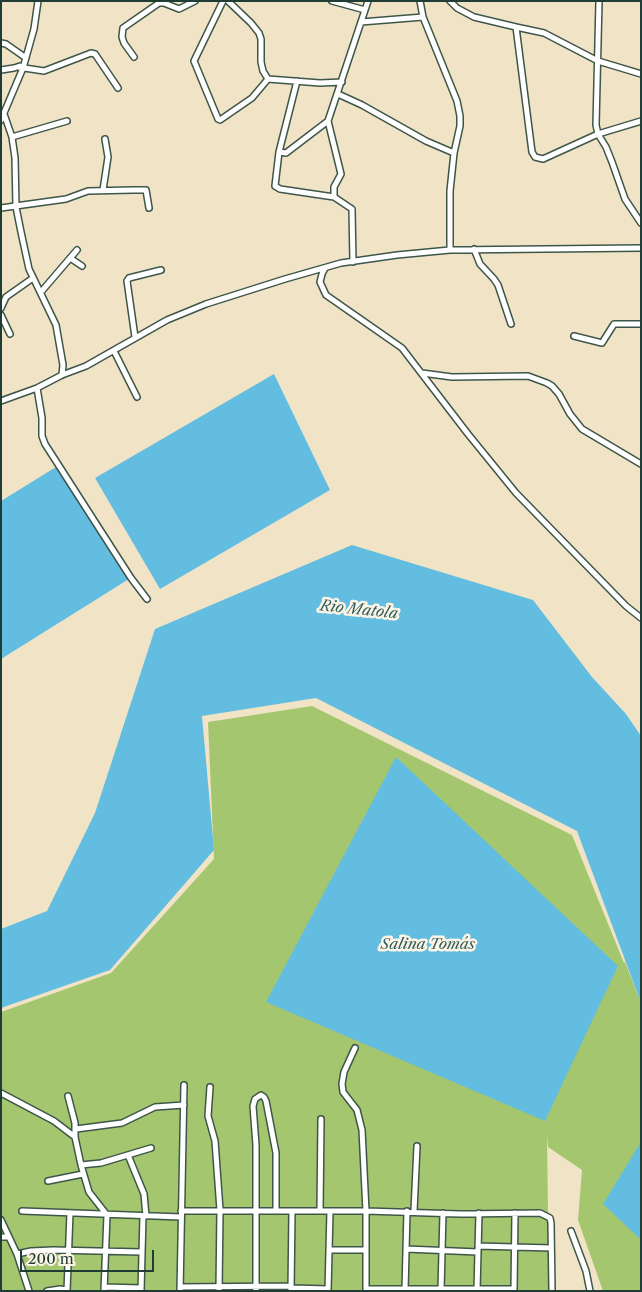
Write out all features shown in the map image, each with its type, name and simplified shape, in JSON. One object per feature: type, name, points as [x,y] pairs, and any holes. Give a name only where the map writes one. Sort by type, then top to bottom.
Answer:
[{"type":"street","points":[[38,1],[34,30],[23,64],[2,116],[12,137],[15,158],[16,207],[26,254],[33,278],[56,325],[63,365],[62,375]]},
{"type":"street","points":[[134,57],[124,43],[122,37],[123,28],[159,3],[179,9],[195,1]]},
{"type":"street","points":[[222,1],[194,61],[218,119],[220,120],[252,98],[268,79]]},
{"type":"street","points":[[228,1],[259,33],[261,39],[261,62],[263,72],[268,79],[276,81],[342,82]]},
{"type":"street","points":[[332,1],[365,10]]},
{"type":"street","points":[[279,152],[286,153],[328,121],[368,1]]},
{"type":"street","points":[[420,1],[423,18],[457,101],[460,126],[454,153],[450,191],[450,250]]},
{"type":"street","points":[[450,1],[457,8],[474,17],[544,34],[598,61],[641,74]]},
{"type":"street","points":[[599,1],[596,125],[625,199],[641,223]]},
{"type":"street","points":[[361,22],[423,18]]},
{"type":"street","points":[[516,27],[534,157],[543,159],[598,134],[641,121]]},
{"type":"street","points":[[1,43],[6,44],[23,64],[44,71],[91,53],[95,54],[118,88]]},
{"type":"street","points":[[1,70],[23,64]]},
{"type":"street","points":[[297,81],[279,152],[276,186],[277,188],[334,197],[352,209],[353,262]]},
{"type":"street","points":[[338,94],[369,108],[426,141],[454,153]]},
{"type":"street","points":[[12,137],[67,121]]},
{"type":"street","points":[[328,121],[341,174],[334,187],[334,197]]},
{"type":"street","points":[[104,190],[108,158],[105,139]]},
{"type":"street","points":[[1,208],[72,198],[82,192],[104,190],[145,190],[147,192],[149,208]]},
{"type":"street","points":[[1,401],[37,388],[114,351],[167,320],[206,304],[325,268],[397,255],[450,250],[641,248]]},
{"type":"street","points":[[474,249],[480,264],[498,285],[510,324]]},
{"type":"street","points":[[41,292],[77,250]]},
{"type":"street","points":[[70,258],[82,266]]},
{"type":"street","points":[[325,268],[320,282],[326,295],[395,341],[402,348],[516,493],[626,606],[641,618]]},
{"type":"street","points":[[135,337],[127,281],[129,278],[161,270]]},
{"type":"street","points":[[1,308],[6,297],[33,278]]},
{"type":"street","points":[[1,315],[10,334]]},
{"type":"street","points":[[574,336],[602,343],[614,324],[627,326],[641,324]]},
{"type":"street","points":[[114,351],[137,397]]},
{"type":"street","points":[[63,365],[72,371]]},
{"type":"street","points":[[422,373],[452,377],[528,376],[546,383],[552,386],[559,394],[570,414],[582,429],[641,464]]},
{"type":"street","points":[[37,388],[42,418],[42,436],[45,444],[131,578],[147,599]]},
{"type":"street","points":[[355,1048],[344,1072],[342,1088],[357,1110],[360,1120],[366,1211],[366,1290],[514,1290],[515,1213]]},
{"type":"street","points":[[184,1085],[180,1289],[291,1288],[328,1290],[330,1211]]},
{"type":"street","points":[[210,1087],[208,1116],[215,1141],[220,1210],[219,1289]]},
{"type":"street","points":[[1,1093],[54,1121],[75,1137]]},
{"type":"street","points":[[256,1289],[256,1145],[253,1106],[255,1099],[261,1095],[264,1096],[266,1101],[276,1153],[276,1211]]},
{"type":"street","points":[[68,1096],[76,1129],[75,1137],[81,1165],[91,1196],[107,1215],[104,1289],[141,1290],[144,1194],[128,1155]]},
{"type":"street","points":[[76,1129],[122,1123],[155,1106],[184,1105]]},
{"type":"street","points":[[320,1211],[321,1118]]},
{"type":"street","points":[[414,1211],[417,1146]]},
{"type":"street","points":[[81,1165],[92,1165],[151,1148]]},
{"type":"street","points":[[48,1180],[84,1174]]},
{"type":"street","points":[[22,1211],[144,1216],[220,1210],[540,1213],[550,1218],[551,1223],[552,1291]]},
{"type":"street","points":[[291,1288],[292,1211]]},
{"type":"street","points":[[405,1290],[407,1211]]},
{"type":"street","points":[[46,1291],[67,1290],[70,1212]]},
{"type":"street","points":[[441,1290],[443,1213]]},
{"type":"street","points":[[477,1290],[479,1213]]},
{"type":"street","points":[[1,1220],[30,1291]]},
{"type":"street","points":[[570,1231],[586,1271],[590,1291]]},
{"type":"street","points":[[1,1237],[9,1237]]},
{"type":"street","points":[[406,1249],[442,1251],[515,1247],[551,1248]]},
{"type":"street","points":[[16,1254],[31,1251],[69,1250],[142,1252]]},
{"type":"street","points":[[329,1250],[366,1250]]},
{"type":"green space","points":[[312,706],[572,835],[641,1003],[641,1291],[603,1291],[578,1220],[582,1170],[548,1147],[547,1136],[549,1291],[1,1291],[1,1012],[111,973],[214,859],[208,722]]},
{"type":"water","points":[[274,374],[330,490],[160,589],[95,478]]},
{"type":"water","points":[[56,467],[129,579],[1,659],[1,501]]},
{"type":"water","name":"Rio Matola","points":[[352,545],[533,600],[592,677],[626,714],[641,736],[641,1003],[577,831],[316,698],[202,716],[214,850],[110,970],[1,1008],[1,929],[47,911],[95,813],[155,629]]},
{"type":"water","name":"Salina Tomás","points":[[396,757],[618,966],[545,1121],[266,1002]]},
{"type":"water","points":[[641,1142],[641,1240],[603,1204]]}]
